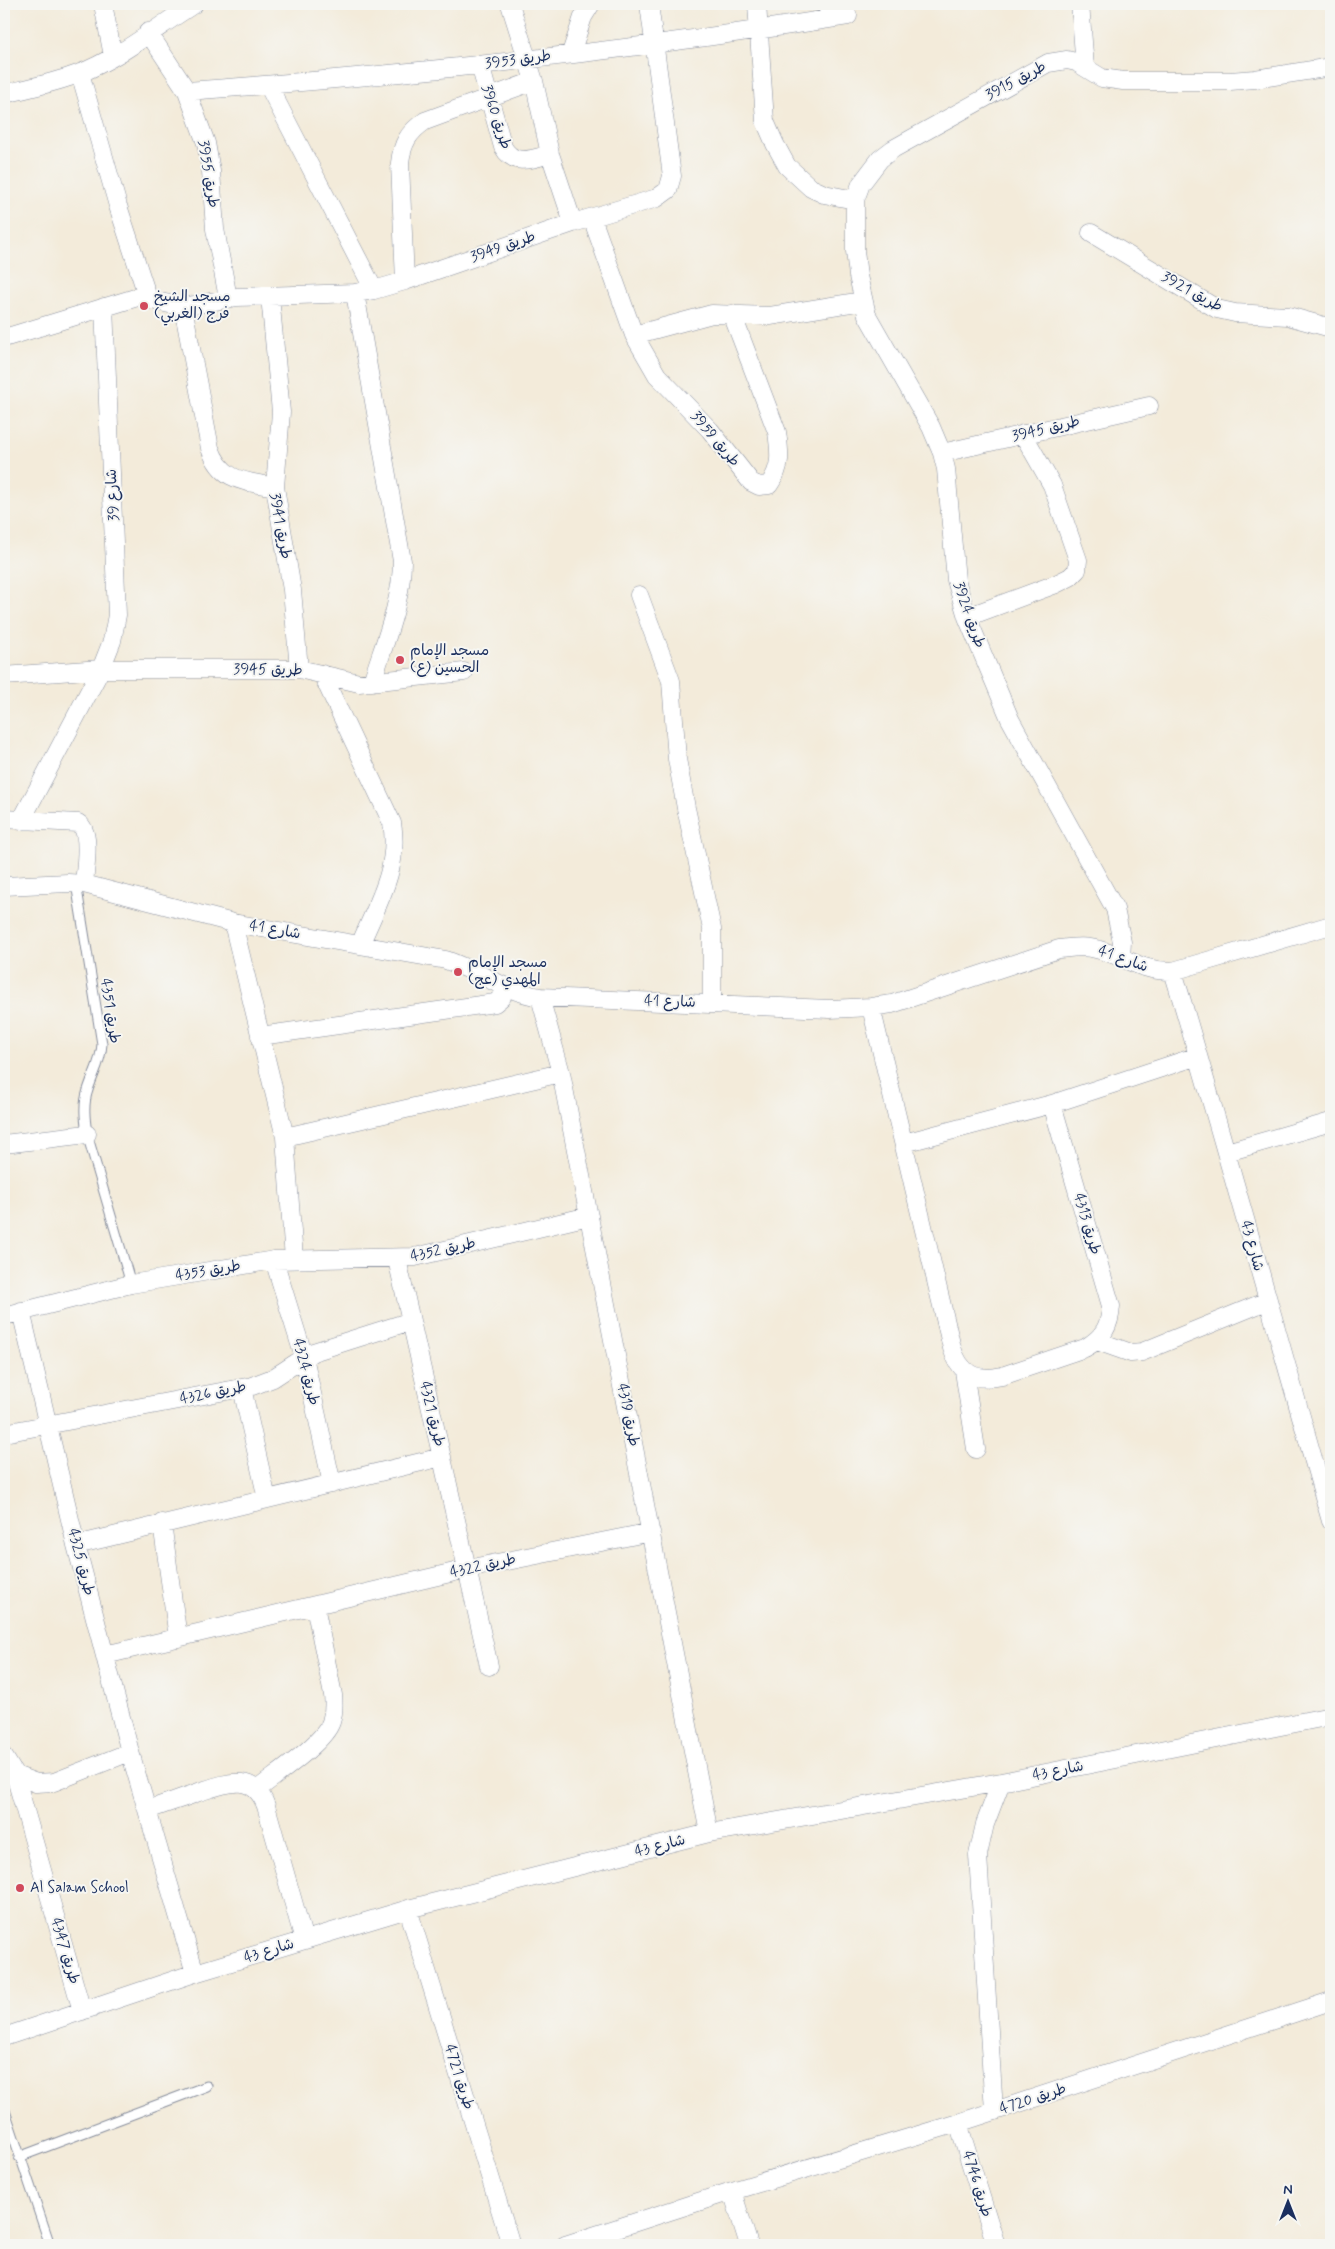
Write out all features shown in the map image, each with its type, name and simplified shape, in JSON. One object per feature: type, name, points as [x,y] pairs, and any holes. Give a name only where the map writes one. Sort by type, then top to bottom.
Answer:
[{"type":"street","points":[[103,4],[113,56]]},
{"type":"street","points":[[4,94],[47,84],[80,73],[113,56],[194,4]]},
{"type":"street","points":[[510,4],[534,81],[550,154],[573,223]]},
{"type":"street","points":[[571,53],[583,17],[591,4]]},
{"type":"street","name":"طريق 3949","points":[[148,298],[183,306],[228,298],[374,290],[573,223],[663,195],[671,183],[672,176],[649,4]]},
{"type":"street","points":[[757,4],[765,121],[787,166],[811,188],[824,194],[855,200]]},
{"type":"street","points":[[1080,4],[1085,67]]},
{"type":"street","name":"طريق 3953","points":[[187,91],[527,60],[758,30],[828,11],[848,16]]},
{"type":"street","name":"طريق 3955","points":[[148,32],[187,91],[206,143],[211,171],[215,229],[228,298]]},
{"type":"street","name":"طريق 3915","points":[[855,200],[860,184],[870,170],[893,149],[1048,63],[1067,60],[1085,67],[1102,78],[1113,80],[1230,81],[1331,67]]},
{"type":"street","name":"طريق 3960","points":[[480,65],[503,147],[507,154],[513,159],[521,160],[550,154]]},
{"type":"street","points":[[4,338],[130,298],[148,298],[118,206],[80,73]]},
{"type":"street","points":[[405,281],[400,163],[401,151],[406,138],[414,128],[425,121],[534,81]]},
{"type":"street","points":[[268,85],[374,290]]},
{"type":"street","name":"طريق 3924","points":[[855,200],[854,250],[863,301],[873,328],[931,427],[942,453],[946,468],[956,580],[967,617],[1010,719],[1115,909],[1122,942],[1121,958]]},
{"type":"street","name":"طريق 3959","points":[[592,218],[634,335],[657,375],[710,430],[751,482],[760,486],[769,485],[777,474],[780,451],[777,432],[732,314]]},
{"type":"street","name":"طريق 3921","points":[[1091,233],[1217,309],[1235,313],[1288,316],[1331,328]]},
{"type":"street","points":[[355,292],[402,560],[402,578],[396,604],[372,682]]},
{"type":"street","points":[[270,296],[281,412],[275,487]]},
{"type":"street","points":[[634,335],[712,314],[783,315],[863,301]]},
{"type":"street","name":"شارع 39","points":[[80,884],[86,835],[82,826],[78,823],[12,820],[101,669],[112,641],[117,615],[104,306]]},
{"type":"street","name":"طريق 3941","points":[[183,306],[214,462],[223,472],[234,479],[275,487],[292,590],[299,669]]},
{"type":"street","name":"طريق 3945","points":[[942,453],[1149,406]]},
{"type":"street","points":[[967,617],[1056,584],[1070,577],[1077,570],[1078,560],[1052,485],[1023,434]]},
{"type":"street","points":[[639,595],[671,682],[677,760],[712,929],[712,1004]]},
{"type":"street","name":"طريق 3945","points":[[4,676],[101,669],[299,669],[346,681],[372,682],[464,672]]},
{"type":"street","points":[[322,674],[392,823],[395,841],[394,860],[360,945]]},
{"type":"street","name":"شارع 41","points":[[4,886],[80,884],[234,923],[446,960],[474,971],[503,987],[522,994],[540,997],[830,1009],[871,1007],[913,998],[1059,950],[1075,947],[1090,948],[1121,958],[1143,968],[1173,971],[1331,925]]},
{"type":"street","points":[[234,923],[285,1137],[294,1259]]},
{"type":"street","name":"شارع 43","points":[[1173,971],[1227,1152],[1267,1301],[1331,1521]]},
{"type":"street","points":[[260,1036],[495,1003],[502,997],[503,987]]},
{"type":"street","name":"طريق 4319","points":[[540,997],[561,1073],[709,1833]]},
{"type":"street","points":[[871,1007],[952,1348],[956,1361],[964,1371],[976,1377],[989,1379],[1085,1348],[1096,1341],[1131,1353],[1142,1352],[1267,1301]]},
{"type":"street","points":[[904,1143],[1052,1104],[1198,1056]]},
{"type":"street","points":[[285,1137],[561,1073]]},
{"type":"street","name":"طريق 4313","points":[[1052,1104],[1111,1306],[1108,1325],[1096,1341]]},
{"type":"street","points":[[1227,1152],[1331,1122]]},
{"type":"street","points":[[4,1144],[87,1134]]},
{"type":"street","name":"طريق 4352","points":[[294,1259],[397,1259],[425,1255],[589,1216]]},
{"type":"street","name":"طريق 4353","points":[[12,1314],[131,1284],[274,1260],[294,1259]]},
{"type":"street","name":"طريق 4321","points":[[397,1259],[489,1666]]},
{"type":"street","name":"طريق 4324","points":[[274,1260],[304,1357],[332,1484]]},
{"type":"street","name":"طريق 4325","points":[[12,1314],[48,1424],[76,1545],[130,1752],[195,1973]]},
{"type":"street","name":"طريق 4326","points":[[4,1433],[263,1383],[304,1357],[323,1348],[411,1321]]},
{"type":"street","points":[[964,1371],[976,1449]]},
{"type":"street","points":[[242,1388],[267,1500]]},
{"type":"street","points":[[76,1545],[442,1457]]},
{"type":"street","points":[[162,1523],[178,1638]]},
{"type":"street","name":"طريق 4322","points":[[105,1655],[468,1569],[651,1532]]},
{"type":"street","points":[[257,1790],[317,1741],[330,1724],[334,1710],[333,1695],[315,1606]]},
{"type":"street","name":"شارع 43","points":[[4,2038],[195,1973],[408,1909],[709,1833],[1001,1782],[1331,1716]]},
{"type":"street","points":[[15,1775],[36,1783],[54,1782],[130,1752]]},
{"type":"street","name":"طريق 4347","points":[[4,1757],[15,1775],[82,2011]]},
{"type":"street","points":[[148,1810],[230,1782],[248,1784],[257,1790],[263,1797],[266,1806],[304,1940]]},
{"type":"street","points":[[994,2111],[978,1855],[985,1824],[1001,1782]]},
{"type":"street","name":"طريق 4721","points":[[408,1909],[511,2245]]},
{"type":"street","name":"طريق 4720","points":[[565,2245],[732,2191],[958,2123],[1331,2001]]},
{"type":"street","name":"طريق 4746","points":[[958,2123],[996,2245]]},
{"type":"street","points":[[732,2191],[749,2245]]},
{"type":"lane","name":"طريق 4351","points":[[80,884],[102,1044],[99,1065],[87,1090],[85,1104],[87,1134],[131,1284]]},
{"type":"lane","points":[[19,2157],[206,2086]]},
{"type":"lane","points":[[4,2108],[50,2245]]},
{"type":"place","name":"مسجد الشيخ فرج (الغربي)","points":[[144,306]]},
{"type":"place","name":"مسجد الإمام الحسين (ع)","points":[[400,660]]},
{"type":"place","name":"مسجد الإمام المهدي (عج)","points":[[458,972]]},
{"type":"place","name":"Al Salam School","points":[[20,1888]]}]
